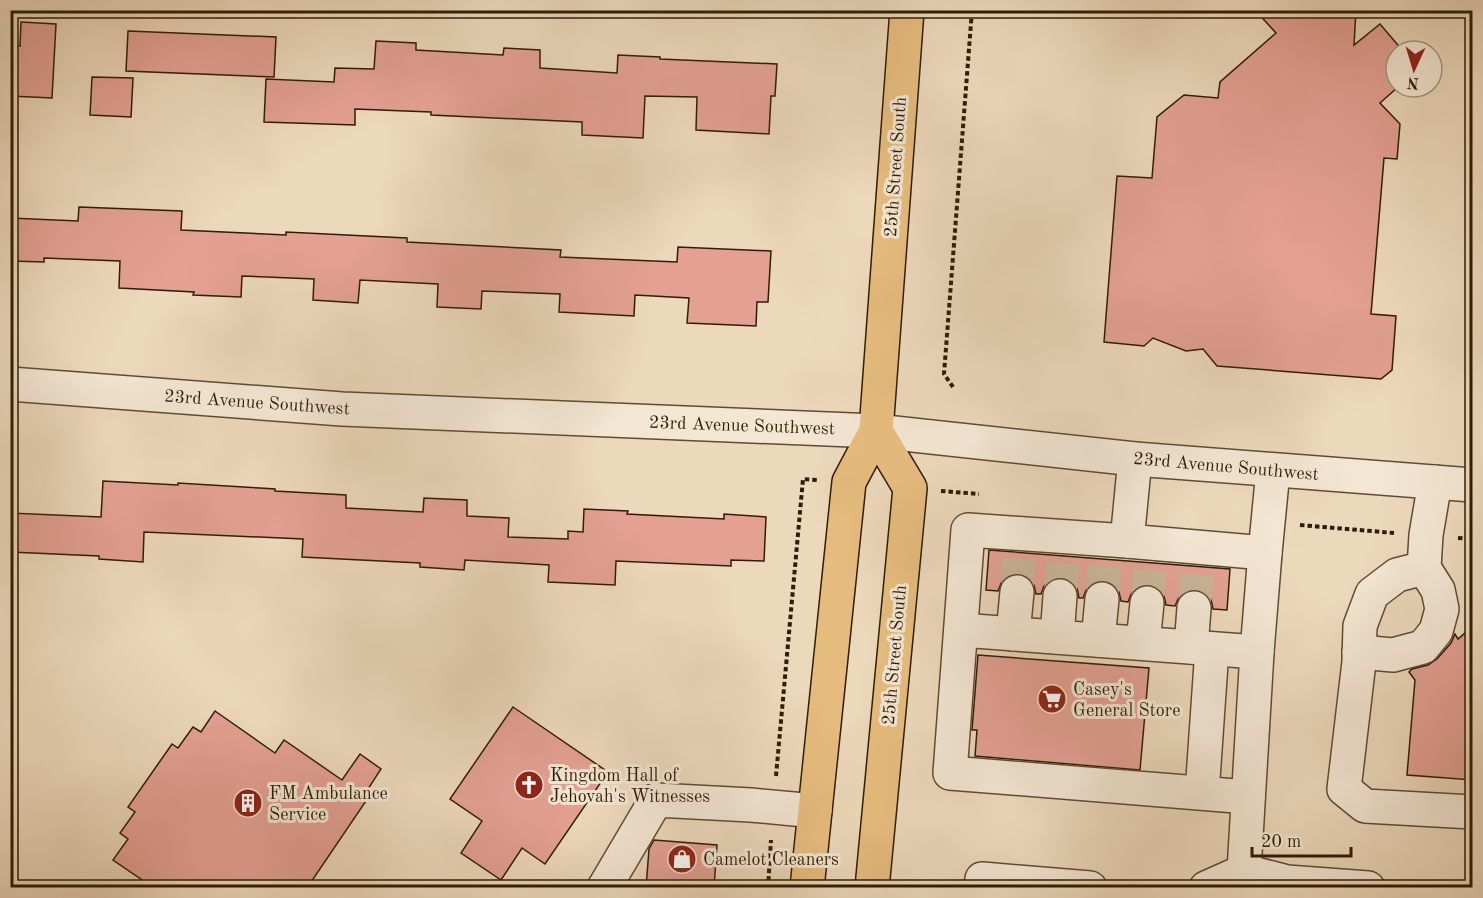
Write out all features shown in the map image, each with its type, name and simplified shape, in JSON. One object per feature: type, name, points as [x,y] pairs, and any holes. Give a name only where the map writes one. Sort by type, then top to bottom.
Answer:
[{"type":"main road","name":"25th Street South","points":[[807,888],[849,482],[876,431],[907,10]]},
{"type":"main road","name":"25th Street South","points":[[872,888],[910,488],[876,431]]},
{"type":"street","name":"23rd Avenue Southwest","points":[[10,384],[342,409],[876,431],[1135,459],[1473,485]]},
{"type":"street","points":[[1128,547],[1135,459]]},
{"type":"street","points":[[1244,871],[1257,652],[1273,471]]},
{"type":"street","points":[[1359,652],[1394,655],[1423,647],[1436,631],[1442,609],[1438,590],[1424,568],[1426,536],[1435,483]]},
{"type":"street","points":[[1248,797],[950,773],[968,530],[1021,541],[1128,547],[1199,555],[1265,553]]},
{"type":"street","points":[[1424,568],[1397,575],[1372,594],[1360,626],[1359,662],[1344,789],[1365,806],[1473,812]]},
{"type":"street","points":[[1013,634],[1017,592]]},
{"type":"street","points":[[1057,637],[1060,596]]},
{"type":"street","points":[[1098,640],[1102,600]]},
{"type":"street","points":[[1143,643],[1147,603]]},
{"type":"street","points":[[1194,608],[1201,648],[1202,793]]},
{"type":"street","points":[[961,630],[1257,652]]},
{"type":"street","points":[[604,888],[656,800],[815,811]]},
{"type":"street","points":[[1206,888],[1244,871],[1287,885],[1368,888]]},
{"type":"street","points":[[981,888],[981,879],[1090,888]]},
{"type":"path","points":[[953,387],[944,374],[972,10]]},
{"type":"path","points":[[768,888],[803,479]]},
{"type":"building","points":[[1255,10],[1356,10],[1354,45],[1380,24],[1393,39],[1384,39],[1384,99],[1380,103],[1400,124],[1397,159],[1384,158],[1371,314],[1396,316],[1392,370],[1381,379],[1217,366],[1203,349],[1186,351],[1153,338],[1144,346],[1104,342],[1117,176],[1152,178],[1157,117],[1184,95],[1218,98],[1220,82],[1276,33]]},
{"type":"building","points":[[21,22],[56,24],[52,98],[10,96],[10,46],[20,46]]},
{"type":"building","points":[[128,31],[276,37],[274,77],[126,71]]},
{"type":"building","points":[[376,41],[416,43],[416,50],[503,55],[504,48],[540,50],[540,68],[617,73],[618,55],[777,64],[775,96],[771,96],[769,134],[696,130],[697,97],[645,96],[643,138],[582,135],[582,122],[431,115],[431,112],[355,109],[355,125],[264,122],[266,79],[334,82],[335,68],[374,69]]},
{"type":"building","points":[[92,77],[133,78],[131,117],[90,115]]},
{"type":"building","points":[[79,207],[182,211],[181,230],[407,238],[407,242],[561,250],[560,257],[677,262],[678,247],[771,251],[768,302],[757,302],[756,326],[687,323],[689,298],[635,295],[634,316],[559,312],[560,294],[482,291],[481,309],[437,307],[438,284],[360,280],[358,303],[313,300],[314,279],[242,276],[241,297],[193,295],[194,292],[119,288],[120,261],[44,258],[44,262],[10,261],[10,218],[78,221]]},
{"type":"building","points":[[103,481],[178,485],[178,483],[346,495],[346,508],[423,512],[424,498],[467,500],[467,516],[509,518],[508,537],[568,539],[568,531],[583,532],[584,509],[628,511],[627,514],[724,519],[724,514],[766,517],[764,561],[731,560],[731,566],[616,561],[615,585],[548,582],[549,565],[465,560],[464,570],[420,567],[420,563],[302,557],[303,539],[144,532],[143,562],[99,559],[99,556],[10,552],[10,513],[101,517]]},
{"type":"building","points":[[989,550],[1230,569],[1227,610],[1213,609],[1211,599],[1204,592],[1196,589],[1185,591],[1175,606],[1166,605],[1164,596],[1158,588],[1148,584],[1139,586],[1132,592],[1128,602],[1121,601],[1119,592],[1113,584],[1103,580],[1094,582],[1087,588],[1083,598],[1079,598],[1077,588],[1071,581],[1062,577],[1051,579],[1044,586],[1041,594],[1036,594],[1034,585],[1028,577],[1018,573],[1002,581],[998,591],[986,590]]},
{"type":"building","points":[[1473,626],[1473,780],[1407,775],[1415,680],[1409,672],[1437,659],[1451,643],[1455,634],[1458,639]]},
{"type":"building","name":"Casey's General Store","points":[[978,655],[1149,668],[1140,770],[975,756],[977,730],[972,730]]},
{"type":"building","name":"Kingdom Hall of Jehovah's Witnesses","points":[[513,707],[608,772],[545,864],[522,848],[501,880],[461,853],[482,821],[450,799]]},
{"type":"building","name":"FM Ambulance Service","points":[[215,711],[275,753],[284,740],[342,780],[360,754],[381,769],[364,795],[368,798],[307,888],[154,888],[113,860],[128,839],[120,833],[135,812],[128,807],[172,744],[178,748],[193,727],[201,732]]},
{"type":"building","name":"Camelot Cleaners","points":[[654,840],[717,845],[714,888],[646,888],[649,849]]},
{"type":"tunnel","points":[[1017,592],[1020,547]]},
{"type":"tunnel","points":[[1060,596],[1064,551]]},
{"type":"tunnel","points":[[1102,599],[1105,554]]},
{"type":"tunnel","points":[[1147,603],[1151,559]]},
{"type":"tunnel","points":[[1194,608],[1198,563]]},
{"type":"place","name":"Casey's General Store","points":[[1052,699]]},
{"type":"place","name":"Kingdom Hall of Jehovah's Witnesses","points":[[529,785]]},
{"type":"place","name":"FM Ambulance Service","points":[[248,803]]},
{"type":"place","name":"Camelot Cleaners","points":[[682,859]]}]
